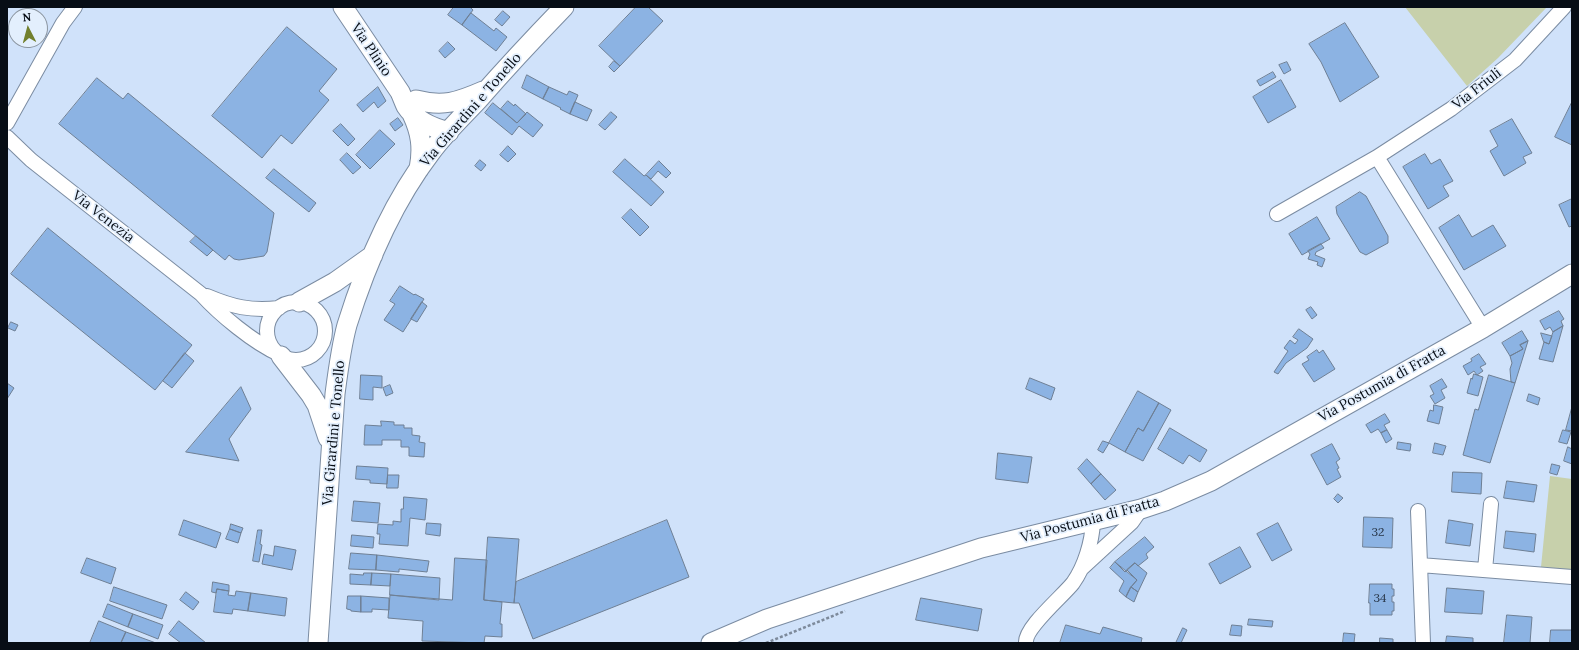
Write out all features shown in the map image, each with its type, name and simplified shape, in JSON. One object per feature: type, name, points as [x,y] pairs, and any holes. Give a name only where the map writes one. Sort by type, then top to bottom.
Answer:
[{"type":"main road","name":"Via Plinio","points":[[343,7],[410,102],[430,108],[438,115],[448,132]]},
{"type":"main road","name":"Via Girardini e Tonello","points":[[318,643],[335,394],[346,333],[373,255],[403,194],[431,152],[486,90],[564,7]]},
{"type":"main road","points":[[418,171],[421,154],[421,140],[410,102],[447,104],[486,90]]},
{"type":"main road","points":[[299,302],[335,282],[373,255]]},
{"type":"main road","name":"Via Postumia di Fratta","points":[[711,643],[767,619],[981,548],[1093,522],[1141,509],[1211,481],[1483,328],[1572,274]]},
{"type":"main road","points":[[280,355],[317,405],[331,447]]},
{"type":"street","points":[[7,123],[63,23],[75,7]]},
{"type":"street","name":"Via Friuli","points":[[1277,214],[1377,157],[1451,109],[1515,60],[1564,7]]},
{"type":"street","name":"Via Venezia","points":[[7,137],[31,160],[201,294],[212,306],[265,348],[280,355]]},
{"type":"street","points":[[1377,157],[1483,328]]},
{"type":"street","name":"Via Venezia","points":[[201,294],[225,304],[240,308],[256,310],[279,308]]},
{"type":"street","points":[[292,302],[299,302],[307,304],[315,309],[324,323],[325,332],[324,340],[317,351],[306,358],[298,360],[289,359],[280,355],[269,343],[267,328],[273,313],[279,308],[292,302]]},
{"type":"street","points":[[1485,570],[1491,504]]},
{"type":"street","points":[[1026,643],[1025,639],[1031,628],[1072,583],[1081,570],[1132,522],[1141,509]]},
{"type":"street","points":[[1418,511],[1423,643]]},
{"type":"street","points":[[1081,570],[1092,536],[1093,522]]},
{"type":"street","points":[[1420,565],[1572,577]]},
{"type":"green space","points":[[1405,7],[1547,7],[1498,58],[1467,86]]},
{"type":"green space","points":[[1550,476],[1572,479],[1572,571],[1541,567]]},
{"type":"building","points":[[454,7],[470,7],[473,10],[462,25],[448,15]]},
{"type":"building","points":[[636,7],[648,7],[663,21],[620,66],[599,46]]},
{"type":"building","points":[[503,11],[510,17],[502,26],[495,20]]},
{"type":"building","points":[[471,13],[494,31],[496,28],[507,37],[496,51],[462,25]]},
{"type":"building","points":[[1345,23],[1379,77],[1340,102],[1321,62],[1309,44]]},
{"type":"building","points":[[287,27],[337,69],[319,91],[329,100],[292,144],[281,135],[262,158],[212,116]]},
{"type":"building","points":[[448,42],[455,49],[445,58],[439,51]]},
{"type":"building","points":[[614,61],[620,66],[614,72],[609,67]]},
{"type":"building","points":[[1287,62],[1291,70],[1284,74],[1279,65]]},
{"type":"building","points":[[1273,72],[1276,77],[1260,86],[1257,81]]},
{"type":"building","points":[[527,75],[549,87],[543,99],[522,88]]},
{"type":"building","points":[[97,78],[123,99],[128,93],[274,213],[267,252],[264,256],[239,260],[234,259],[229,255],[225,260],[59,124]]},
{"type":"building","points":[[1281,80],[1296,107],[1268,123],[1253,97]]},
{"type":"building","points":[[378,87],[386,101],[378,108],[374,102],[363,112],[357,105]]},
{"type":"building","points":[[549,87],[567,95],[569,91],[578,95],[570,114],[543,99]]},
{"type":"building","points":[[508,101],[514,106],[515,104],[526,114],[517,123],[501,109]]},
{"type":"building","points":[[575,102],[592,110],[587,121],[570,114]]},
{"type":"building","points":[[1572,102],[1572,145],[1555,137]]},
{"type":"building","points":[[493,103],[517,123],[527,112],[543,125],[533,137],[519,126],[512,135],[485,113]]},
{"type":"building","points":[[611,112],[617,117],[605,130],[599,125]]},
{"type":"building","points":[[398,118],[403,125],[395,131],[390,124]]},
{"type":"building","points":[[1512,119],[1532,153],[1523,157],[1526,163],[1504,176],[1490,151],[1498,146],[1490,131]]},
{"type":"building","points":[[341,124],[355,139],[348,146],[333,131]]},
{"type":"building","points":[[380,130],[395,144],[370,169],[356,155]]},
{"type":"building","points":[[508,146],[516,154],[508,162],[500,155]]},
{"type":"building","points":[[347,153],[361,167],[353,174],[340,160]]},
{"type":"building","points":[[1425,154],[1431,164],[1440,159],[1453,181],[1443,186],[1449,196],[1428,209],[1403,167]]},
{"type":"building","points":[[625,159],[644,176],[646,175],[664,192],[651,206],[613,172]]},
{"type":"building","points":[[480,160],[486,165],[481,171],[475,166]]},
{"type":"building","points":[[659,161],[671,173],[666,178],[658,171],[651,179],[646,175]]},
{"type":"building","points":[[274,169],[316,203],[309,212],[266,178]]},
{"type":"building","points":[[1360,192],[1366,196],[1388,236],[1388,243],[1366,255],[1360,252],[1337,214],[1336,207]]},
{"type":"building","points":[[1572,199],[1572,226],[1569,227],[1559,205]]},
{"type":"building","points":[[631,209],[649,227],[640,236],[622,218]]},
{"type":"building","points":[[1459,215],[1472,237],[1493,225],[1506,246],[1464,270],[1439,228]]},
{"type":"building","points":[[1317,217],[1330,239],[1302,255],[1289,234]]},
{"type":"building","points":[[48,228],[192,345],[155,390],[11,274]]},
{"type":"building","points":[[196,236],[213,250],[207,256],[190,242]]},
{"type":"building","points":[[1321,244],[1324,248],[1316,252],[1315,255],[1325,259],[1322,267],[1317,265],[1318,262],[1308,259],[1310,254],[1308,251]]},
{"type":"building","points":[[400,286],[414,295],[415,294],[424,299],[403,332],[384,320],[395,304],[390,301]]},
{"type":"building","points":[[422,302],[427,306],[417,322],[411,319]]},
{"type":"building","points":[[1311,307],[1317,315],[1312,319],[1306,310]]},
{"type":"building","points":[[1559,311],[1564,319],[1561,321],[1563,326],[1553,332],[1550,327],[1545,330],[1540,321]]},
{"type":"building","points":[[11,322],[18,325],[15,331],[8,328]]},
{"type":"building","points":[[1563,326],[1553,362],[1539,359],[1544,342],[1549,344],[1553,332]]},
{"type":"building","points":[[1299,329],[1313,339],[1307,348],[1286,363],[1278,374],[1274,372],[1288,351],[1284,348],[1290,340],[1295,344],[1298,340],[1293,337]]},
{"type":"building","points":[[1522,331],[1528,341],[1520,345],[1523,349],[1510,356],[1502,343]]},
{"type":"building","points":[[1541,333],[1552,336],[1549,344],[1544,342]]},
{"type":"building","points":[[1528,341],[1515,383],[1511,382],[1510,369],[1512,363],[1510,356],[1523,349],[1520,345]]},
{"type":"building","points":[[1317,350],[1319,353],[1323,350],[1335,369],[1314,382],[1302,364],[1309,360],[1307,357]]},
{"type":"building","points":[[185,353],[194,361],[172,388],[163,381]]},
{"type":"building","points":[[1479,354],[1486,364],[1480,367],[1483,371],[1477,375],[1474,371],[1468,375],[1463,366],[1472,361],[1471,359]]},
{"type":"building","points":[[1474,374],[1483,377],[1478,396],[1467,393],[1471,378],[1472,379]]},
{"type":"building","points":[[361,375],[382,376],[382,388],[373,387],[373,400],[360,399]]},
{"type":"building","points":[[1489,375],[1515,383],[1490,463],[1463,455],[1475,409],[1478,410]]},
{"type":"building","points":[[1030,378],[1055,388],[1051,400],[1026,389]]},
{"type":"building","points":[[1442,379],[1447,387],[1441,390],[1445,398],[1435,404],[1430,396],[1434,394],[1430,386]]},
{"type":"building","points":[[7,383],[14,388],[7,399]]},
{"type":"building","points":[[390,385],[393,393],[386,396],[383,388]]},
{"type":"building","points":[[241,387],[251,409],[229,439],[239,461],[186,452]]},
{"type":"building","points":[[1138,391],[1159,403],[1143,431],[1138,428],[1125,452],[1109,443]]},
{"type":"building","points":[[1529,394],[1540,398],[1538,405],[1527,401]]},
{"type":"building","points":[[1159,403],[1171,410],[1143,461],[1125,452],[1138,428],[1143,431]]},
{"type":"building","points":[[1434,405],[1443,407],[1439,424],[1427,421],[1430,410],[1433,411]]},
{"type":"building","points":[[1572,407],[1572,431],[1566,430]]},
{"type":"building","points":[[1385,414],[1390,422],[1384,425],[1387,430],[1381,433],[1378,429],[1371,433],[1366,425]]},
{"type":"building","points":[[381,421],[394,422],[394,425],[404,425],[404,428],[412,428],[412,435],[420,436],[419,442],[425,443],[424,457],[409,456],[409,447],[401,447],[401,440],[382,440],[382,445],[364,445],[365,425],[381,426]]},
{"type":"building","points":[[1170,428],[1207,450],[1200,462],[1189,455],[1183,464],[1158,449]]},
{"type":"building","points":[[1387,430],[1392,439],[1386,443],[1381,433]]},
{"type":"building","points":[[1563,430],[1571,432],[1567,444],[1559,442]]},
{"type":"building","points":[[1103,441],[1109,443],[1103,453],[1098,450]]},
{"type":"building","points":[[1398,442],[1411,444],[1410,451],[1397,449]]},
{"type":"building","points":[[1435,443],[1446,446],[1443,455],[1433,453]]},
{"type":"building","points":[[1332,444],[1340,459],[1336,462],[1339,468],[1337,469],[1341,477],[1327,485],[1311,455]]},
{"type":"building","points":[[1568,447],[1572,449],[1572,464],[1564,461]]},
{"type":"building","points":[[998,453],[1032,457],[1028,483],[996,479]]},
{"type":"building","points":[[1087,459],[1101,474],[1091,484],[1078,469]]},
{"type":"building","points":[[1552,464],[1560,466],[1557,475],[1550,473]]},
{"type":"building","points":[[357,466],[388,468],[387,484],[370,483],[370,480],[356,479]]},
{"type":"building","points":[[1453,472],[1482,473],[1481,494],[1452,492]]},
{"type":"building","points":[[1101,474],[1116,490],[1105,500],[1091,484]]},
{"type":"building","points":[[388,475],[399,475],[398,488],[387,488]]},
{"type":"building","points":[[1507,481],[1537,485],[1534,502],[1504,498]]},
{"type":"building","points":[[1338,494],[1343,498],[1338,503],[1334,499]]},
{"type":"building","points":[[404,497],[427,499],[425,520],[410,518],[408,546],[379,544],[380,534],[377,534],[378,524],[393,525],[393,521],[401,522],[401,509],[403,509]]},
{"type":"building","points":[[354,501],[380,503],[378,523],[352,521]]},
{"type":"building","points":[[1364,517],[1393,518],[1392,548],[1363,547]]},
{"type":"building","points":[[184,520],[221,533],[216,548],[179,535]]},
{"type":"building","points":[[667,520],[689,577],[533,639],[519,603],[514,603],[516,582]]},
{"type":"building","points":[[1449,520],[1473,524],[1470,546],[1446,543]]},
{"type":"building","points":[[427,523],[441,524],[440,536],[426,534]]},
{"type":"building","points":[[1278,523],[1292,550],[1272,561],[1257,534]]},
{"type":"building","points":[[231,524],[243,528],[241,533],[230,529]]},
{"type":"building","points":[[230,529],[241,533],[238,543],[226,539]]},
{"type":"building","points":[[258,530],[262,530],[260,544],[262,545],[259,562],[253,561]]},
{"type":"building","points":[[1506,531],[1536,534],[1534,552],[1504,548]]},
{"type":"building","points":[[352,535],[374,537],[373,548],[351,546]]},
{"type":"building","points":[[488,537],[519,539],[514,603],[484,600]]},
{"type":"building","points":[[1145,537],[1154,547],[1146,554],[1148,558],[1138,566],[1135,563],[1125,572],[1115,562]]},
{"type":"building","points":[[275,546],[296,550],[292,570],[262,564],[264,554],[273,556]]},
{"type":"building","points":[[1240,547],[1251,567],[1220,584],[1209,564]]},
{"type":"building","points":[[351,553],[377,555],[376,570],[349,569]]},
{"type":"building","points":[[377,555],[429,561],[427,572],[399,569],[399,572],[376,570]]},
{"type":"building","points":[[87,558],[116,568],[111,584],[81,573]]},
{"type":"building","points":[[455,558],[487,560],[484,600],[502,602],[500,624],[502,624],[502,637],[485,636],[484,643],[422,641],[423,621],[388,618],[390,595],[452,600]]},
{"type":"building","points":[[1115,562],[1137,580],[1131,587],[1126,597],[1119,591],[1124,581],[1110,568]]},
{"type":"building","points":[[1135,563],[1147,573],[1138,592],[1131,587],[1137,580],[1127,570]]},
{"type":"building","points":[[364,573],[372,573],[371,585],[350,584],[350,574],[363,575]]},
{"type":"building","points":[[372,573],[391,574],[390,586],[371,585]]},
{"type":"building","points":[[391,574],[440,578],[439,600],[390,595]]},
{"type":"building","points":[[213,582],[229,585],[229,591],[217,589],[216,593],[212,592]]},
{"type":"building","points":[[1370,584],[1392,584],[1392,589],[1394,589],[1392,602],[1394,602],[1394,611],[1392,611],[1392,615],[1370,615]]},
{"type":"building","points":[[114,587],[167,605],[162,619],[110,601]]},
{"type":"building","points":[[1131,587],[1138,592],[1134,602],[1126,597]]},
{"type":"building","points":[[1447,588],[1484,591],[1482,614],[1445,612]]},
{"type":"building","points":[[217,589],[229,591],[228,595],[235,596],[236,591],[251,593],[248,611],[233,609],[232,614],[214,612]]},
{"type":"building","points":[[186,592],[199,602],[193,610],[180,600]]},
{"type":"building","points":[[251,593],[287,598],[285,616],[248,611]]},
{"type":"building","points":[[348,596],[361,596],[361,612],[347,609]]},
{"type":"building","points":[[361,596],[389,598],[389,610],[372,609],[372,612],[361,612]]},
{"type":"building","points":[[921,598],[982,609],[978,631],[916,620]]},
{"type":"building","points":[[108,604],[133,614],[128,627],[103,617]]},
{"type":"building","points":[[133,614],[163,625],[158,639],[128,627]]},
{"type":"building","points":[[1507,615],[1532,617],[1530,643],[1504,643]]},
{"type":"building","points":[[1249,619],[1273,621],[1272,627],[1248,625]]},
{"type":"building","points":[[99,621],[126,632],[121,643],[90,643]]},
{"type":"building","points":[[179,621],[206,643],[181,643],[169,634]]},
{"type":"building","points":[[1066,625],[1100,634],[1103,627],[1142,638],[1141,643],[1060,643]]},
{"type":"building","points":[[1232,625],[1242,626],[1241,636],[1230,635]]},
{"type":"building","points":[[1183,628],[1187,630],[1181,643],[1176,643]]},
{"type":"building","points":[[1551,630],[1572,630],[1572,643],[1550,643]]},
{"type":"building","points":[[126,632],[156,643],[121,643]]},
{"type":"building","points":[[1344,633],[1355,634],[1354,643],[1343,643]]},
{"type":"building","points":[[1447,636],[1473,638],[1473,643],[1446,643]]},
{"type":"building","points":[[1380,638],[1393,639],[1393,643],[1380,643]]}]
